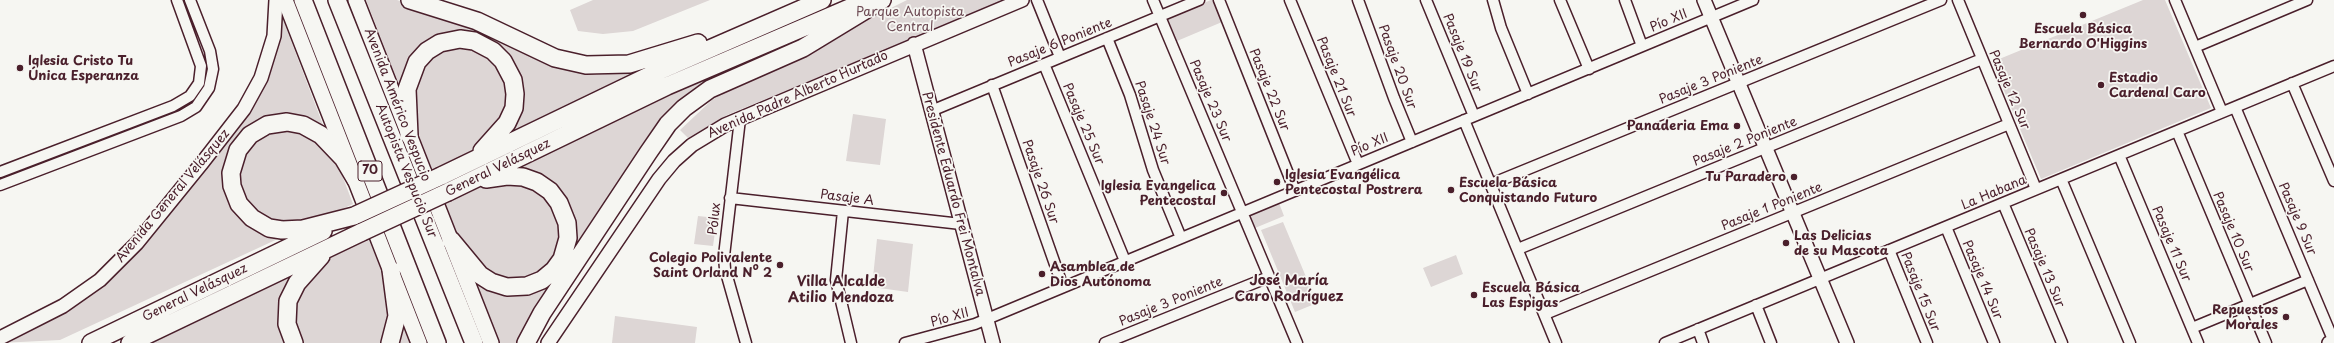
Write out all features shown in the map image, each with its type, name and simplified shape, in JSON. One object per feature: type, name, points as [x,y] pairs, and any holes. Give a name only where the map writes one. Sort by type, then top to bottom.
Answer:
[{"type":"highway","name":"70","points":[[303,0],[437,343]]},
{"type":"highway","name":"Autopista Vespucio Sur","points":[[337,0],[474,343]]},
{"type":"highway","points":[[410,0],[477,21],[555,58],[596,66],[640,62],[771,21]]},
{"type":"highway","name":"General Velásquez","points":[[92,342],[659,71],[822,0]]},
{"type":"highway","name":"General Velásquez","points":[[130,343],[667,86],[869,0]]},
{"type":"highway","points":[[526,343],[554,295],[658,138],[679,113],[710,89],[803,48],[882,0]]},
{"type":"highway","points":[[409,135],[406,89],[417,62],[427,51],[447,41],[460,39],[481,44],[498,55],[507,67],[515,87],[515,101],[511,116],[503,130],[467,164]]},
{"type":"highway","points":[[355,216],[303,229],[282,230],[269,228],[252,218],[239,204],[232,186],[231,173],[238,150],[250,135],[267,125],[287,122],[303,124],[321,135],[343,158],[356,180]]},
{"type":"highway","points":[[451,240],[480,275],[496,284],[511,287],[527,286],[549,275],[562,259],[567,246],[568,230],[563,209],[550,191],[537,182],[523,177],[507,176],[464,184]]},
{"type":"highway","points":[[294,343],[288,330],[286,317],[290,295],[300,279],[332,246]]},
{"type":"highway","points":[[390,343],[397,316],[391,270]]},
{"type":"main road","points":[[285,0],[419,343]]},
{"type":"main road","name":"Avenida Américo Vespucio","points":[[356,0],[491,343]]},
{"type":"street","points":[[0,172],[180,103],[193,92],[199,83],[201,71],[199,56],[177,0]]},
{"type":"street","points":[[0,185],[191,110],[203,99],[211,82],[212,63],[210,50],[190,0]]},
{"type":"street","name":"Avenida General Velásquez","points":[[0,338],[63,306],[94,286],[123,258],[152,224],[231,126],[253,93],[264,70],[272,46],[276,0]]},
{"type":"street","name":"Avenida Padre Alberto Hurtado","points":[[548,343],[666,170],[683,152],[701,138],[740,119],[914,44],[1022,0]]},
{"type":"street","points":[[1037,0],[1060,57]]},
{"type":"street","name":"Pasaje 23 Sur","points":[[1153,0],[1269,277],[1292,342]]},
{"type":"street","name":"Pasaje 6 Poniente","points":[[931,111],[1199,0]]},
{"type":"street","name":"Pasaje 22 Sur","points":[[1219,0],[1295,190]]},
{"type":"street","name":"Pasaje 21 Sur","points":[[1290,0],[1358,164]]},
{"type":"street","name":"Pasaje 20 Sur","points":[[1358,0],[1412,142]]},
{"type":"street","name":"Pasaje 19 Sur","points":[[1426,0],[1469,118],[1491,184],[1556,343]]},
{"type":"street","points":[[1493,0],[1501,28],[1528,94]]},
{"type":"street","points":[[1560,0],[1589,68]]},
{"type":"street","points":[[1625,0],[1642,46]]},
{"type":"street","points":[[1704,0],[1847,343]]},
{"type":"street","name":"Pío XII","points":[[905,343],[918,342],[966,328],[1753,0]]},
{"type":"street","name":"Pasaje 3 Poniente","points":[[1491,184],[1941,0]]},
{"type":"street","name":"Pasaje 12 Sur","points":[[1958,0],[2036,189]]},
{"type":"street","points":[[2175,0],[2222,112]]},
{"type":"street","points":[[2194,47],[2307,0]]},
{"type":"street","name":"Pasaje 24 Sur","points":[[1107,38],[1130,95],[1151,164],[1180,238]]},
{"type":"street","name":"Presidente Eduardo Frei Montalva","points":[[914,44],[993,343]]},
{"type":"street","points":[[199,56],[210,50]]},
{"type":"street","name":"Pasaje 2 Poniente","points":[[1518,249],[1982,59]]},
{"type":"street","name":"Pasaje 25 Sur","points":[[1044,64],[1125,261]]},
{"type":"street","name":"La Habana","points":[[1665,343],[2334,66]]},
{"type":"street","points":[[2292,83],[2334,182]]},
{"type":"street","name":"Pasaje 26 Sur","points":[[992,86],[1063,287]]},
{"type":"street","name":"Pasaje 9 Sur","points":[[2235,107],[2334,341]]},
{"type":"street","name":"Pólux","points":[[740,119],[724,261],[746,343]]},
{"type":"street","name":"Pasaje 1 Poniente","points":[[1545,314],[2009,124]]},
{"type":"street","name":"Pasaje 10 Sur","points":[[2177,131],[2266,343]]},
{"type":"street","name":"Pasaje 11 Sur","points":[[2119,155],[2198,343]]},
{"type":"street","points":[[2061,179],[2130,343]]},
{"type":"street","name":"Pasaje A","points":[[730,198],[961,224]]},
{"type":"street","name":"Pasaje 13 Sur","points":[[2003,203],[2062,343]]},
{"type":"street","points":[[843,211],[835,274],[851,343]]},
{"type":"street","name":"Pasaje 14 Sur","points":[[1946,227],[1994,343]]},
{"type":"street","name":"Pasaje 15 Sur","points":[[1889,250],[1927,343]]},
{"type":"street","name":"Pasaje 3 Poniente","points":[[1105,343],[1269,277]]},
{"type":"street","points":[[2192,328],[2308,280]]},
{"type":"street","points":[[1756,305],[1771,343]]},
{"type":"street","points":[[1698,330],[1703,343]]},
{"type":"street","points":[[2330,343],[2334,341]]},
{"type":"green space","points":[[366,0],[397,0],[499,37],[543,62],[594,75],[637,72],[696,53],[708,84],[694,92],[522,343],[500,343]]},
{"type":"green space","points":[[593,0],[710,0],[633,31],[603,34],[578,31],[570,10]]},
{"type":"green space","name":"Parque Autopista Central","points":[[907,0],[1005,0],[727,115],[688,138],[680,130],[712,100],[738,85],[798,60],[855,26]]},
{"type":"green space","points":[[1213,0],[1222,22],[1177,41],[1167,18]]},
{"type":"green space","name":"Estadio Cardenal Caro","points":[[2143,0],[2165,0],[2211,108],[2041,179],[1992,62]]},
{"type":"green space","points":[[282,17],[353,204],[60,340],[0,343],[75,307],[109,281],[138,252],[193,182],[266,76],[278,46]]},
{"type":"green space","points":[[853,114],[886,119],[880,165],[846,161]]},
{"type":"green space","points":[[1279,203],[1284,216],[1255,228],[1250,216]]},
{"type":"green space","points":[[698,216],[717,218],[713,246],[694,244]]},
{"type":"green space","points":[[1283,222],[1317,303],[1295,312],[1261,230]]},
{"type":"green space","points":[[368,238],[411,343],[152,343]]},
{"type":"green space","points":[[877,239],[913,244],[908,292],[872,287]]},
{"type":"green space","points":[[1456,255],[1463,274],[1431,287],[1423,268]]},
{"type":"green space","points":[[615,316],[697,327],[695,343],[612,343]]},
{"type":"place","name":"Escuela Básica Bernardo O'Higgins","points":[[2083,15]]},
{"type":"place","name":"Iglesia Cristo Tu Única Esperanza","points":[[20,68]]},
{"type":"place","name":"Estadio Cardenal Caro","points":[[2101,85]]},
{"type":"place","name":"Panaderia Ema","points":[[1737,126]]},
{"type":"place","name":"Tu Paradero","points":[[1794,177]]},
{"type":"place","name":"Iglesia Evangélica Pentecostal Postrera","points":[[1277,182]]},
{"type":"place","name":"Escuela Básica Conquistando Futuro","points":[[1451,190]]},
{"type":"place","name":"Iglesia Evangelica Pentecostal","points":[[1224,193]]},
{"type":"place","name":"Las Delicias de su Mascota","points":[[1786,243]]},
{"type":"place","name":"Colegio Polivalente Saint Orland Nº 2","points":[[780,265]]},
{"type":"place","name":"Asamblea de Dios Autónoma","points":[[1042,274]]},
{"type":"place","name":"Escuela Básica Las Espigas","points":[[1474,295]]},
{"type":"place","name":"Repuestos Morales","points":[[2286,317]]},
{"type":"district","name":"Villa Alcalde Atilio Mendoza","points":[[841,290]]},
{"type":"district","name":"José María Caro Rodríguez","points":[[1289,290]]}]
